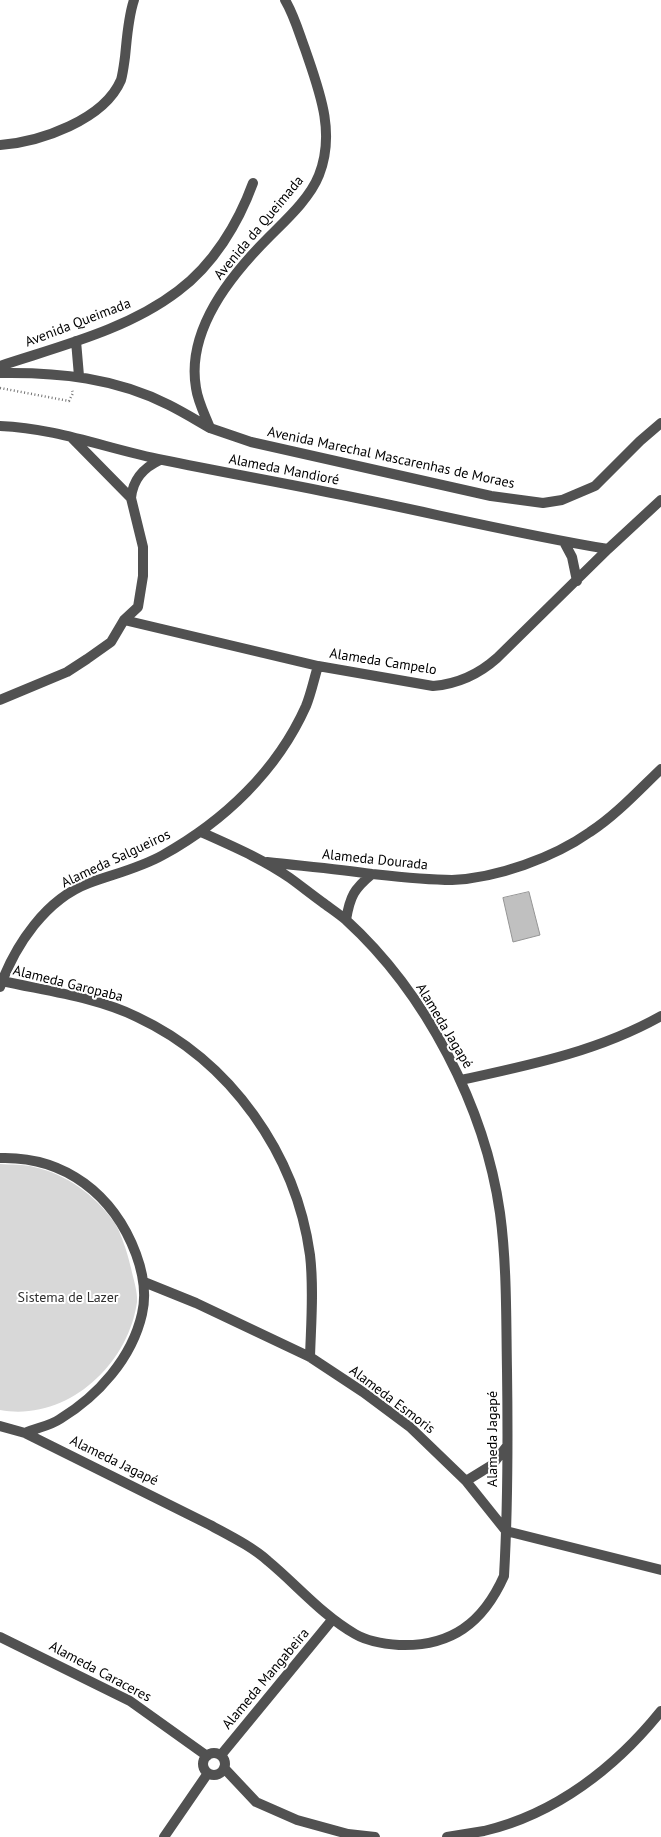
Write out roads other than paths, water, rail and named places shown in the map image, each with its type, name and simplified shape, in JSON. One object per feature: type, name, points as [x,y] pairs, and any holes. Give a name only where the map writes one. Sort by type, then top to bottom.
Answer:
[{"type":"street","points":[[0,144],[11,144],[40,137],[83,120],[96,111],[109,98],[121,79],[134,0]]},
{"type":"street","name":"Avenida da Queimada","points":[[210,428],[198,398],[195,370],[198,346],[204,326],[227,287],[250,256],[281,225],[313,186],[319,175],[325,155],[327,128],[320,92],[295,21],[285,0]]},
{"type":"street","name":"Avenida Queimada","points":[[0,366],[76,341],[142,314],[179,291],[202,269],[223,242],[244,207],[253,183]]},
{"type":"street","points":[[76,341],[79,376]]},
{"type":"street","points":[[0,373],[32,372],[79,376],[134,390],[169,404],[210,428]]},
{"type":"street","name":"Avenida Marechal Mascarenhas de Moraes","points":[[210,428],[251,442],[481,494],[543,503],[562,500],[595,486],[640,440],[661,423]]},
{"type":"street","name":"Alameda Mandioré","points":[[0,426],[70,436],[160,460],[338,494],[564,542],[608,549]]},
{"type":"street","points":[[70,436],[131,498]]},
{"type":"street","points":[[0,700],[74,668],[111,642],[124,620],[138,606],[143,576],[143,547],[131,498],[132,489],[147,466],[160,460]]},
{"type":"street","name":"Alameda Campelo","points":[[124,620],[318,666],[433,686],[451,684],[485,669],[661,500]]},
{"type":"street","points":[[564,542],[572,557],[577,581]]},
{"type":"street","name":"Alameda Salgueiros","points":[[1,984],[23,941],[38,919],[52,906],[87,884],[130,870],[202,832],[241,799],[269,766],[290,736],[306,705],[318,666]]},
{"type":"street","name":"Alameda Dourada","points":[[263,861],[403,879],[453,880],[494,874],[530,862],[590,833],[661,769]]},
{"type":"street","name":"Alameda Jagapé","points":[[0,1426],[25,1433],[186,1512],[239,1541],[266,1559],[332,1620],[357,1636],[387,1644],[419,1646],[446,1639],[471,1624],[485,1610],[496,1594],[504,1576],[508,1445],[506,1272],[500,1212],[490,1164],[474,1113],[460,1080],[438,1038],[413,998],[387,964],[346,920],[289,877],[263,861],[202,832]]},
{"type":"street","points":[[346,920],[353,892],[372,874]]},
{"type":"street","name":"Alameda Garopaba","points":[[1,984],[102,1004],[137,1017],[175,1038],[210,1065],[239,1095],[266,1132],[282,1161],[302,1215],[310,1256],[312,1291],[310,1357]]},
{"type":"street","points":[[460,1080],[551,1060],[597,1045],[661,1016]]},
{"type":"street","points":[[0,1158],[11,1157],[43,1163],[69,1173],[94,1189],[118,1216],[130,1238],[144,1282],[143,1313],[134,1338],[122,1361],[107,1381],[87,1400],[59,1420],[25,1433]]},
{"type":"street","name":"Alameda Esmoris","points":[[144,1282],[196,1303],[310,1357],[363,1392],[410,1427],[466,1481],[506,1531]]},
{"type":"street","points":[[466,1481],[492,1465],[508,1445]]},
{"type":"street","points":[[506,1531],[661,1570]]},
{"type":"street","name":"Alameda Mangabeira","points":[[220,1755],[332,1620]]},
{"type":"street","name":"Alameda Caraceres","points":[[0,1637],[130,1701],[207,1756]]},
{"type":"street","points":[[447,1837],[486,1830],[525,1817],[566,1797],[607,1769],[644,1733],[661,1712]]},
{"type":"street","points":[[216,1753],[220,1755],[224,1758],[224,1768],[218,1775],[208,1773],[203,1765],[207,1756],[216,1753]]},
{"type":"street","points":[[224,1768],[256,1802],[297,1820],[348,1834],[375,1837]]},
{"type":"street","points":[[164,1837],[208,1773]]},
{"type":"park label","name":"Sistema de Lazer","points":[[68,1298]]}]
